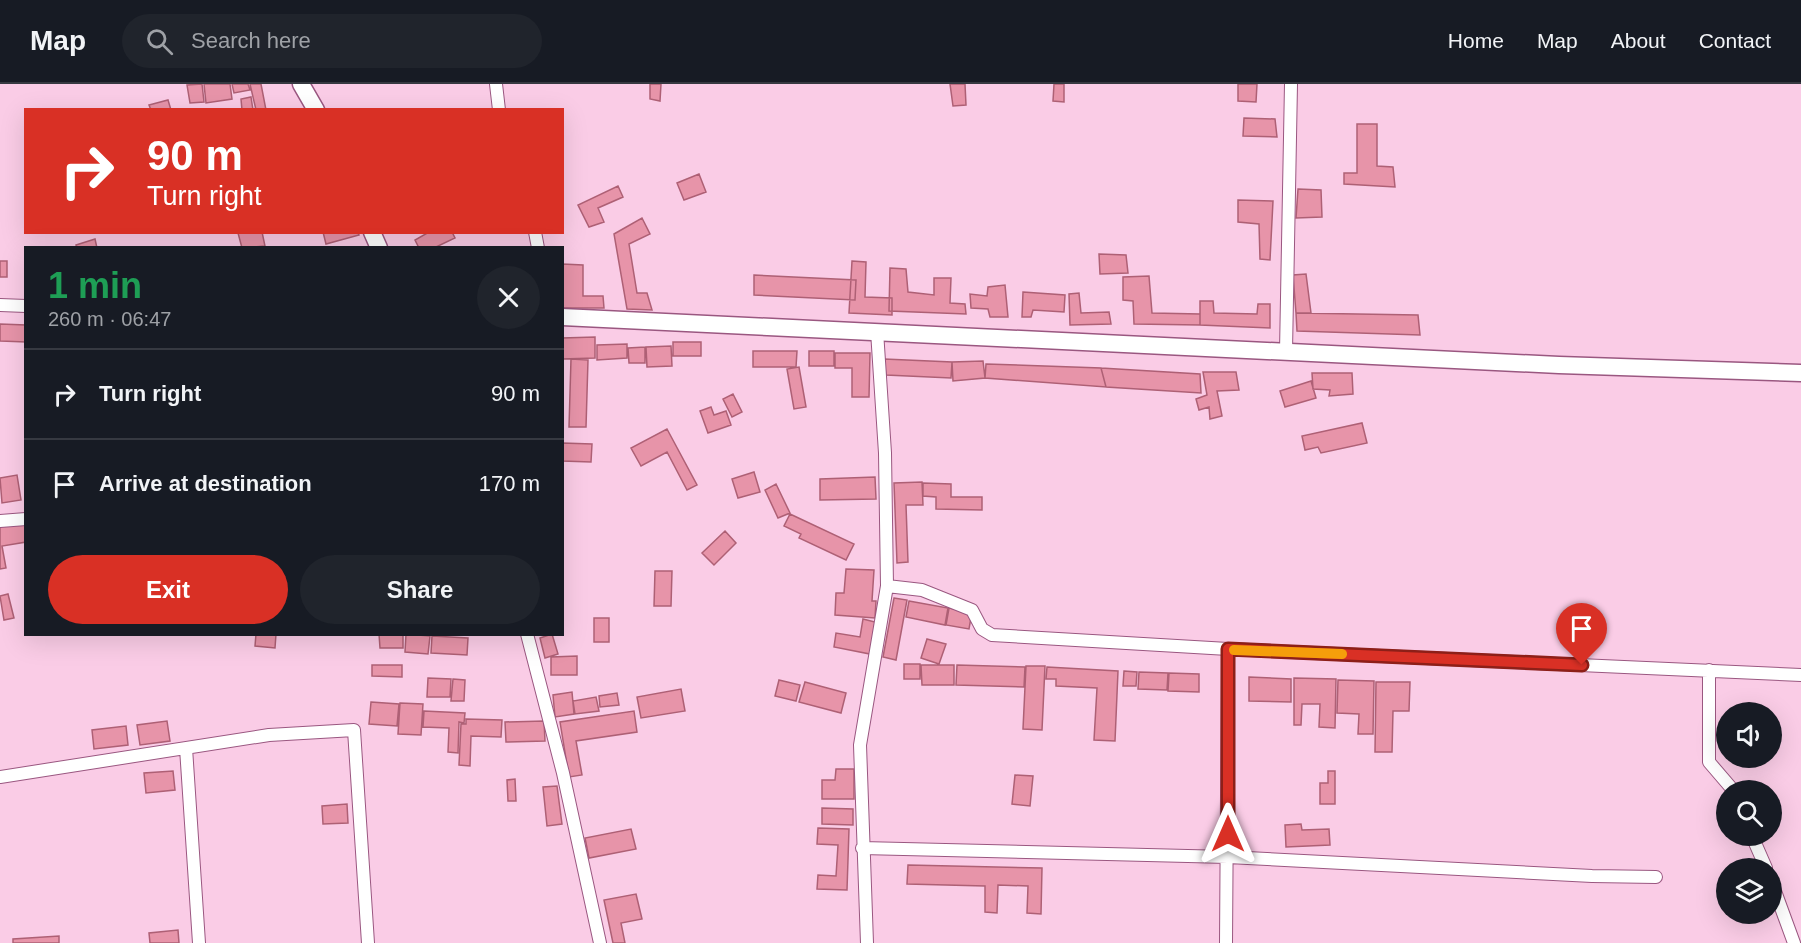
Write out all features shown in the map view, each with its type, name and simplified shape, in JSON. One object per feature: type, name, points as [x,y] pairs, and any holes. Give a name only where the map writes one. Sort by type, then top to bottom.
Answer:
[{"type":"street","points":[[301,84],[315,108]]},
{"type":"street","points":[[496,84],[499,108]]},
{"type":"street","points":[[1286,351],[1291,84]]},
{"type":"street","points":[[0,305],[24,306]]},
{"type":"street","points":[[564,317],[1559,365],[1801,373]]},
{"type":"street","points":[[867,943],[860,745],[887,586],[885,453],[877,331]]},
{"type":"street","points":[[0,521],[24,519]]},
{"type":"street","points":[[887,586],[922,590],[972,610],[982,629],[993,635],[1228,649],[1801,675]]},
{"type":"street","points":[[528,636],[563,773],[600,943]]},
{"type":"street","points":[[1226,943],[1228,649]]},
{"type":"street","points":[[1708,670],[1709,762],[1724,780]]},
{"type":"street","points":[[0,777],[269,735],[354,730],[368,943]]},
{"type":"street","points":[[186,748],[199,943]]},
{"type":"street","points":[[862,848],[1228,857],[1592,876],[1656,877]]},
{"type":"street","points":[[1782,910],[1794,943]]},
{"type":"building","points":[[202,84],[204,102],[190,103],[187,85]]},
{"type":"building","points":[[204,84],[230,84],[232,99],[206,103]]},
{"type":"building","points":[[232,84],[248,84],[250,90],[234,93]]},
{"type":"building","points":[[250,84],[261,84],[266,108],[256,108]]},
{"type":"building","points":[[650,84],[661,84],[660,101],[650,99]]},
{"type":"building","points":[[950,84],[965,84],[966,105],[953,106]]},
{"type":"building","points":[[1054,84],[1064,84],[1064,102],[1053,101]]},
{"type":"building","points":[[1238,84],[1257,84],[1256,102],[1238,101]]},
{"type":"building","points":[[251,97],[253,108],[242,108],[241,99]]},
{"type":"building","points":[[168,100],[170,108],[150,108],[149,105]]},
{"type":"building","points":[[1244,118],[1275,119],[1277,137],[1243,136]]},
{"type":"building","points":[[1357,124],[1377,124],[1377,166],[1393,167],[1395,187],[1344,184],[1344,173],[1357,173]]},
{"type":"building","points":[[699,174],[706,192],[684,200],[677,183]]},
{"type":"building","points":[[618,186],[623,197],[598,208],[604,222],[589,227],[578,205]]},
{"type":"building","points":[[1298,189],[1321,190],[1322,217],[1296,218]]},
{"type":"building","points":[[1238,200],[1273,201],[1270,260],[1260,259],[1259,224],[1238,222]]},
{"type":"building","points":[[642,218],[650,234],[629,244],[637,293],[647,293],[652,310],[627,309],[614,234]]},
{"type":"building","points":[[238,234],[262,234],[265,246],[241,246]]},
{"type":"building","points":[[324,234],[359,235],[326,244]]},
{"type":"building","points":[[426,234],[453,234],[455,238],[438,246],[418,246],[415,240]]},
{"type":"building","points":[[95,239],[97,246],[76,246]]},
{"type":"building","points":[[1099,254],[1126,255],[1128,273],[1100,274]]},
{"type":"building","points":[[0,261],[7,261],[7,277],[0,277]]},
{"type":"building","points":[[852,261],[866,262],[865,297],[892,298],[892,315],[849,313]]},
{"type":"building","points":[[564,264],[583,265],[583,296],[603,296],[604,308],[564,308]]},
{"type":"building","points":[[890,268],[906,269],[908,292],[934,295],[934,278],[951,278],[950,303],[965,304],[966,314],[889,311]]},
{"type":"building","points":[[1306,274],[1311,313],[1296,313],[1293,275]]},
{"type":"building","points":[[754,275],[856,280],[855,300],[754,295]]},
{"type":"building","points":[[1149,276],[1152,313],[1200,314],[1200,325],[1134,324],[1133,301],[1123,300],[1123,277]]},
{"type":"building","points":[[1005,285],[1008,317],[990,317],[988,309],[971,308],[970,294],[987,296],[988,287]]},
{"type":"building","points":[[1023,292],[1065,295],[1064,312],[1033,310],[1031,317],[1022,317]]},
{"type":"building","points":[[1079,293],[1081,313],[1109,312],[1111,324],[1070,325],[1069,294]]},
{"type":"building","points":[[1200,301],[1213,301],[1214,313],[1257,314],[1258,304],[1270,304],[1270,328],[1200,325]]},
{"type":"building","points":[[1296,313],[1418,315],[1420,335],[1297,331]]},
{"type":"building","points":[[0,324],[24,325],[24,342],[0,341]]},
{"type":"building","points":[[595,337],[595,358],[564,359],[564,338]]},
{"type":"building","points":[[673,342],[701,342],[701,356],[673,356]]},
{"type":"building","points":[[627,344],[627,358],[597,360],[597,345]]},
{"type":"building","points":[[671,346],[672,366],[647,367],[646,347]]},
{"type":"building","points":[[645,347],[645,363],[629,363],[628,348]]},
{"type":"building","points":[[753,351],[797,351],[796,367],[753,367]]},
{"type":"building","points":[[809,351],[834,351],[834,366],[809,366]]},
{"type":"building","points":[[835,353],[870,353],[869,397],[852,397],[852,368],[835,368]]},
{"type":"building","points":[[571,359],[588,360],[586,427],[569,427]]},
{"type":"building","points":[[884,359],[952,362],[951,378],[886,375]]},
{"type":"building","points":[[983,361],[985,378],[953,381],[952,362]]},
{"type":"building","points":[[986,364],[1101,368],[1106,387],[985,378]]},
{"type":"building","points":[[799,367],[806,407],[794,409],[787,369]]},
{"type":"building","points":[[1101,368],[1200,374],[1201,393],[1106,387]]},
{"type":"building","points":[[1203,372],[1236,372],[1239,390],[1217,391],[1222,416],[1210,419],[1209,407],[1199,410],[1196,399],[1207,395]]},
{"type":"building","points":[[1312,373],[1352,373],[1353,394],[1329,396],[1330,390],[1313,389]]},
{"type":"building","points":[[1311,381],[1316,398],[1285,407],[1280,391]]},
{"type":"building","points":[[733,394],[742,412],[732,417],[723,399]]},
{"type":"building","points":[[711,407],[714,415],[726,411],[731,425],[708,433],[700,411]]},
{"type":"building","points":[[1362,423],[1367,443],[1321,453],[1318,447],[1305,450],[1302,436]]},
{"type":"building","points":[[667,429],[697,485],[687,490],[667,452],[641,466],[631,448]]},
{"type":"building","points":[[564,443],[592,444],[591,462],[564,461]]},
{"type":"building","points":[[754,472],[760,492],[738,498],[732,479]]},
{"type":"building","points":[[17,475],[21,500],[2,503],[0,478]]},
{"type":"building","points":[[875,477],[876,499],[820,500],[820,479]]},
{"type":"building","points":[[922,482],[923,505],[906,505],[908,562],[897,563],[894,483]]},
{"type":"building","points":[[923,483],[951,484],[951,497],[982,497],[982,510],[936,509],[936,497],[923,496]]},
{"type":"building","points":[[776,484],[790,513],[778,518],[765,490]]},
{"type":"building","points":[[790,514],[854,544],[846,560],[799,538],[801,534],[784,526]]},
{"type":"building","points":[[24,522],[24,542],[2,546],[6,568],[0,569],[0,526]]},
{"type":"building","points":[[725,531],[736,543],[714,565],[702,553]]},
{"type":"building","points":[[846,569],[874,570],[872,601],[876,601],[875,618],[835,615],[836,593],[844,593]]},
{"type":"building","points":[[655,571],[672,571],[671,606],[654,606]]},
{"type":"building","points":[[8,594],[14,618],[4,620],[0,596]]},
{"type":"building","points":[[894,598],[907,600],[896,660],[883,657]]},
{"type":"building","points":[[909,601],[948,608],[945,625],[906,617]]},
{"type":"building","points":[[949,608],[972,612],[969,629],[946,625]]},
{"type":"building","points":[[594,618],[609,618],[609,642],[594,642]]},
{"type":"building","points":[[863,619],[875,622],[870,654],[834,647],[836,633],[860,637]]},
{"type":"building","points":[[256,636],[276,636],[275,648],[255,646]]},
{"type":"building","points":[[379,636],[403,636],[403,648],[380,648]]},
{"type":"building","points":[[406,636],[430,636],[428,654],[405,652]]},
{"type":"building","points":[[432,636],[468,638],[467,655],[431,653]]},
{"type":"building","points":[[553,636],[558,654],[545,658],[540,638]]},
{"type":"building","points":[[927,639],[946,644],[939,664],[921,658]]},
{"type":"building","points":[[577,656],[577,675],[551,675],[551,657]]},
{"type":"building","points":[[904,664],[920,664],[920,679],[904,679]]},
{"type":"building","points":[[372,665],[402,665],[402,677],[372,676]]},
{"type":"building","points":[[921,665],[954,665],[954,685],[922,685]]},
{"type":"building","points":[[957,665],[1025,667],[1024,687],[956,685]]},
{"type":"building","points":[[1026,666],[1045,666],[1042,730],[1023,729]]},
{"type":"building","points":[[1047,667],[1118,671],[1115,741],[1094,740],[1097,688],[1056,686],[1056,679],[1046,679]]},
{"type":"building","points":[[1124,671],[1137,672],[1136,686],[1123,686]]},
{"type":"building","points":[[1139,672],[1168,673],[1167,690],[1138,689]]},
{"type":"building","points":[[1169,673],[1199,674],[1199,692],[1168,691]]},
{"type":"building","points":[[1249,677],[1291,679],[1291,702],[1249,701]]},
{"type":"building","points":[[428,678],[451,679],[450,697],[427,697]]},
{"type":"building","points":[[1294,678],[1336,679],[1335,728],[1319,727],[1320,704],[1302,704],[1301,725],[1294,725]]},
{"type":"building","points":[[453,679],[465,680],[464,701],[451,701]]},
{"type":"building","points":[[779,680],[800,685],[796,701],[775,696]]},
{"type":"building","points":[[1338,680],[1374,681],[1373,734],[1358,734],[1359,714],[1337,713]]},
{"type":"building","points":[[805,682],[846,693],[841,713],[799,702]]},
{"type":"building","points":[[1376,682],[1410,682],[1409,711],[1393,711],[1392,752],[1375,752]]},
{"type":"building","points":[[681,689],[685,711],[641,718],[637,697]]},
{"type":"building","points":[[572,692],[574,714],[555,717],[553,695]]},
{"type":"building","points":[[617,693],[619,705],[600,707],[599,696]]},
{"type":"building","points":[[596,697],[599,711],[575,714],[573,701]]},
{"type":"building","points":[[371,702],[399,704],[397,726],[369,724]]},
{"type":"building","points":[[400,703],[423,704],[421,735],[398,734]]},
{"type":"building","points":[[424,711],[465,713],[464,723],[459,722],[458,753],[448,752],[449,728],[423,727]]},
{"type":"building","points":[[634,711],[637,732],[576,741],[582,775],[569,777],[560,722]]},
{"type":"building","points":[[466,719],[502,720],[501,737],[471,736],[470,766],[459,765],[461,724],[466,724]]},
{"type":"building","points":[[167,721],[170,741],[140,745],[137,725]]},
{"type":"building","points":[[544,721],[545,741],[506,742],[505,722]]},
{"type":"building","points":[[126,726],[128,745],[94,749],[92,730]]},
{"type":"building","points":[[836,769],[854,769],[854,799],[822,799],[822,780],[835,780]]},
{"type":"building","points":[[173,771],[175,790],[146,793],[144,773]]},
{"type":"building","points":[[1328,771],[1335,771],[1335,804],[1320,804],[1320,783],[1328,783]]},
{"type":"building","points":[[1015,775],[1033,776],[1030,806],[1012,804]]},
{"type":"building","points":[[515,779],[516,801],[508,801],[507,780]]},
{"type":"building","points":[[557,786],[562,824],[547,826],[543,787]]},
{"type":"building","points":[[347,804],[348,823],[323,824],[322,806]]},
{"type":"building","points":[[822,808],[853,809],[853,825],[822,824]]},
{"type":"building","points":[[1301,824],[1302,830],[1329,829],[1330,845],[1286,847],[1285,825]]},
{"type":"building","points":[[818,828],[849,829],[847,890],[817,889],[818,875],[836,876],[838,845],[817,844]]},
{"type":"building","points":[[631,829],[636,849],[589,858],[585,838]]},
{"type":"building","points":[[908,865],[1042,868],[1041,914],[1027,913],[1028,886],[998,885],[997,913],[985,912],[985,886],[907,884]]},
{"type":"building","points":[[636,894],[642,919],[621,923],[625,943],[613,943],[604,900]]},
{"type":"building","points":[[178,930],[179,943],[150,943],[149,933]]},
{"type":"building","points":[[59,936],[59,943],[13,943],[13,939]]},
{"type":"slow traffic","points":[[1234,650],[1342,654]]},
{"type":"route","points":[[1228,834],[1228,649],[1582,665]]}]
